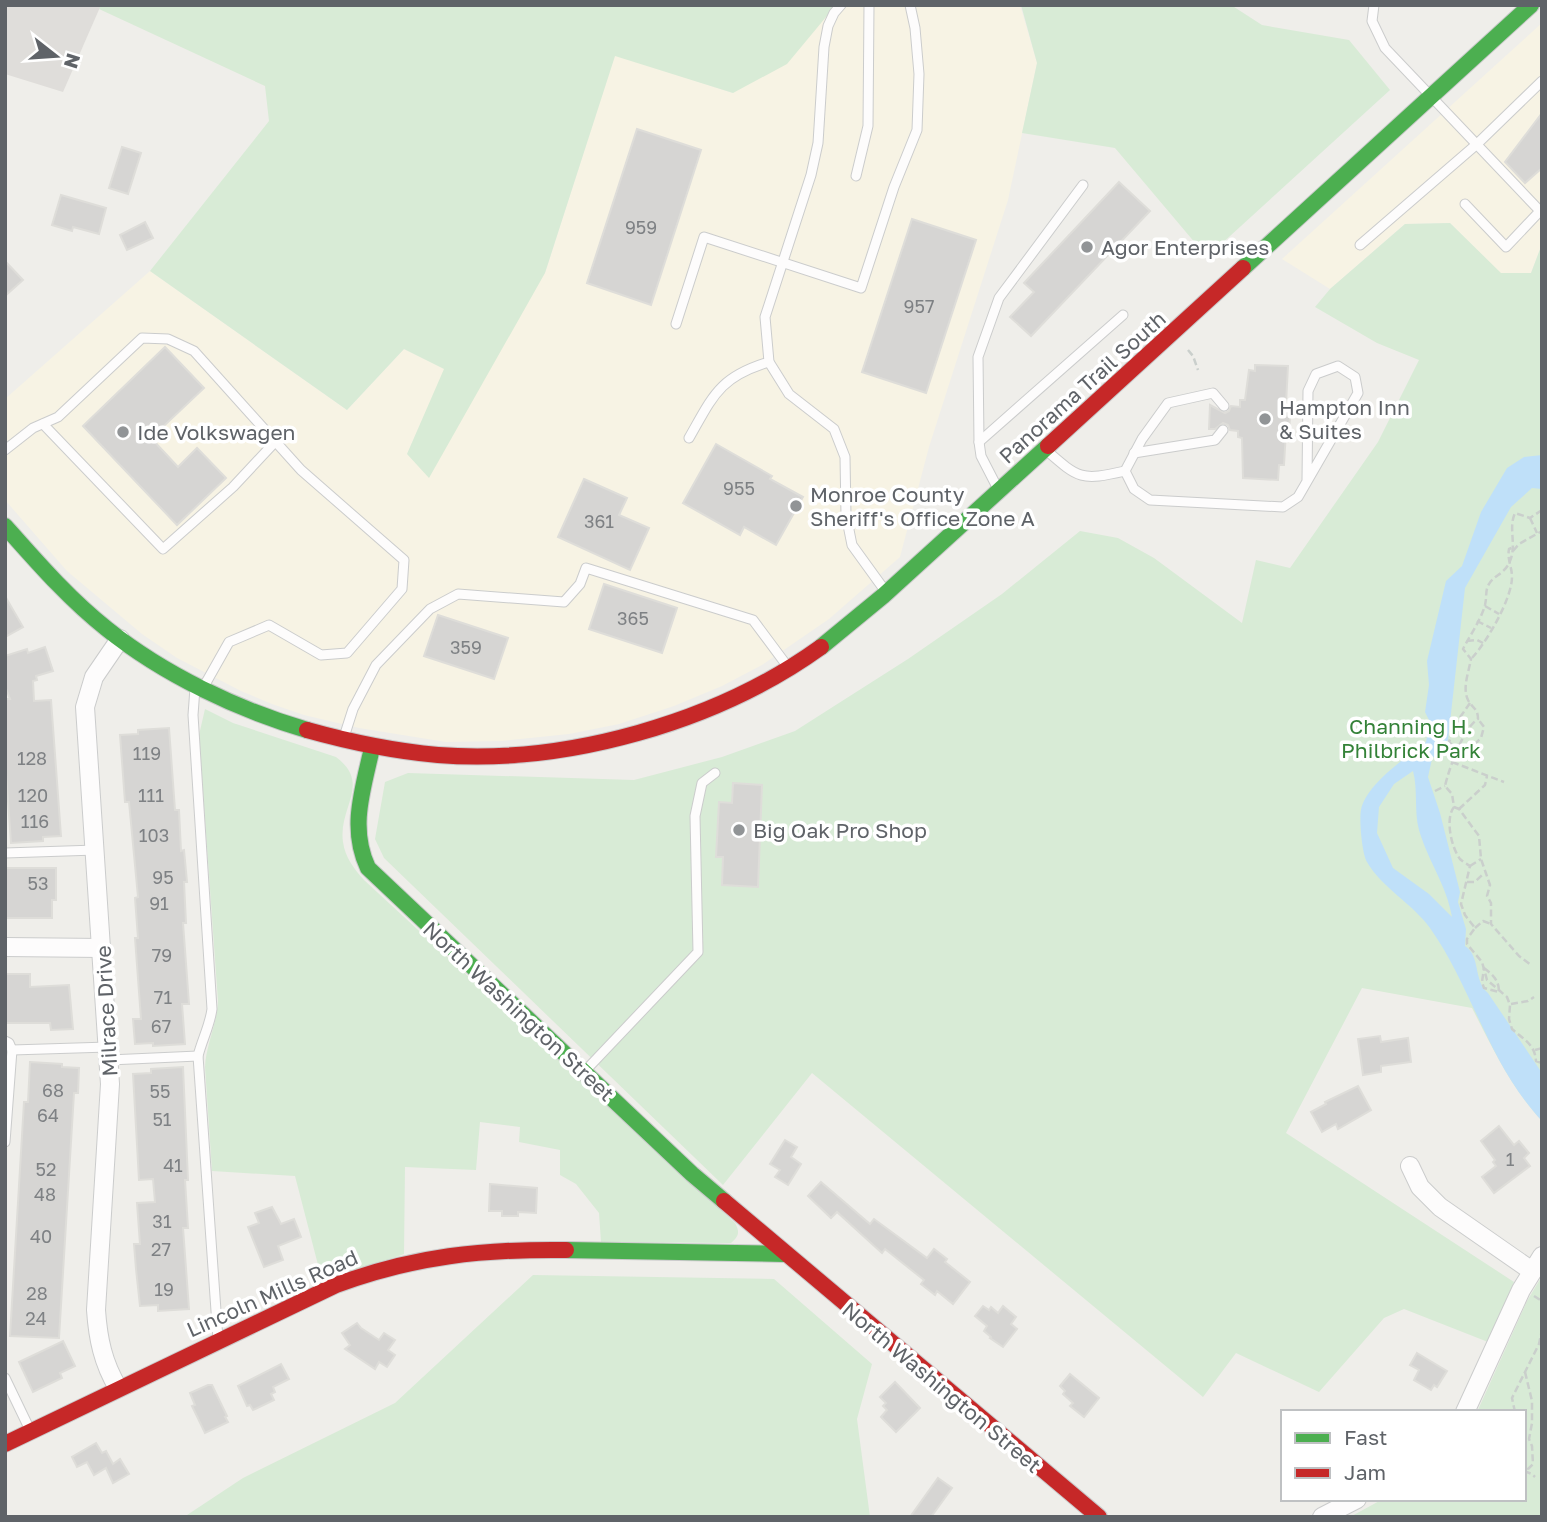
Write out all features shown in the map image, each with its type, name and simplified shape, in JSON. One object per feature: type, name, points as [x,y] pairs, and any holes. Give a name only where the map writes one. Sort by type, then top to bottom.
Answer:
[{"type":"street","name":"Panorama Trail South","points":[[372,748],[485,757],[575,749],[673,723],[722,704],[789,668],[840,632],[887,593],[1531,5]]},
{"type":"street","points":[[5,526],[48,574],[120,639],[198,688],[274,721],[372,748]]},
{"type":"street","name":"Milrace Drive","points":[[118,1388],[108,1373],[102,1352],[96,1310],[110,1084],[85,707],[94,677],[120,639]]},
{"type":"street","name":"North Washington Street","points":[[372,748],[356,833],[359,855],[368,868],[692,1174],[1099,1517]]},
{"type":"street","points":[[5,947],[102,948]]},
{"type":"street","points":[[1409,1166],[1420,1187],[1440,1207],[1537,1263],[1466,1410]]},
{"type":"street","name":"Lincoln Mills Road","points":[[5,1444],[218,1340],[366,1272],[430,1256],[503,1249],[785,1254]]},
{"type":"street","points":[[1322,1517],[1353,1501]]},
{"type":"lane","points":[[841,5],[828,26],[824,47],[818,143],[811,175],[765,317],[769,362],[789,394],[834,429],[845,457],[846,515],[852,545],[887,593]]},
{"type":"lane","points":[[856,176],[868,126],[869,5]]},
{"type":"lane","points":[[676,324],[704,237],[861,288],[894,187],[917,130],[919,74],[910,5]]},
{"type":"lane","points":[[1374,5],[1372,21],[1385,48],[1541,211],[1506,247],[1465,204]]},
{"type":"lane","points":[[1360,245],[1477,144],[1542,81]]},
{"type":"lane","points":[[999,491],[981,456],[978,356],[999,298],[1083,185]]},
{"type":"lane","points":[[979,442],[1123,315]]},
{"type":"lane","points":[[5,450],[33,428],[58,417],[142,338],[168,339],[194,351],[301,470],[404,560],[402,589],[346,653],[321,655],[269,625],[229,642],[198,688],[193,715],[212,1009],[198,1056],[218,1340]]},
{"type":"lane","points":[[689,438],[708,404],[724,383],[746,369],[769,362]]},
{"type":"lane","points":[[1125,471],[1133,489],[1150,500],[1283,507],[1298,497],[1359,393],[1355,377],[1338,366],[1316,374],[1308,391],[1307,480]]},
{"type":"lane","points":[[1125,471],[1168,403],[1213,393],[1224,406]]},
{"type":"lane","points":[[43,424],[163,549],[242,477],[275,442]]},
{"type":"lane","points":[[1134,453],[1215,440],[1223,430]]},
{"type":"lane","points":[[1045,449],[1071,472],[1088,478],[1125,471]]},
{"type":"lane","points":[[343,741],[353,709],[376,664],[430,609],[457,594],[564,602],[580,584],[586,568],[753,620],[789,668]]},
{"type":"lane","points":[[584,1072],[698,952],[695,816],[702,783],[715,773]]},
{"type":"lane","points":[[5,853],[96,850]]},
{"type":"lane","points":[[5,1041],[12,1050],[5,1142]]},
{"type":"lane","points":[[12,1050],[198,1056]]},
{"type":"lane","points":[[5,1378],[31,1432]]},
{"type":"path","points":[[1188,350],[1198,370]]},
{"type":"path","points":[[1530,518],[1542,510]]},
{"type":"path","points":[[1471,659],[1463,649],[1485,606],[1486,588],[1510,563],[1514,549],[1514,513],[1530,518],[1537,533]]},
{"type":"path","points":[[1514,549],[1542,531]]},
{"type":"path","points":[[1470,703],[1450,736],[1449,742],[1459,748],[1471,748],[1481,738],[1484,727],[1478,719],[1478,710],[1467,698],[1466,685],[1471,659],[1484,644],[1509,593],[1512,576],[1510,563]]},
{"type":"path","points":[[1485,606],[1499,614]]},
{"type":"path","points":[[1477,621],[1492,628]]},
{"type":"path","points":[[1472,632],[1477,640],[1484,644]]},
{"type":"path","points":[[1467,641],[1477,640]]},
{"type":"path","points":[[1435,791],[1445,786],[1452,762],[1470,724],[1478,719]]},
{"type":"path","points":[[1452,762],[1504,782]]},
{"type":"path","points":[[1459,809],[1485,785],[1486,776]]},
{"type":"path","points":[[1445,786],[1452,794],[1454,807],[1450,812],[1449,827],[1460,859],[1470,866]]},
{"type":"path","points":[[1454,807],[1459,809],[1479,836],[1480,859],[1490,885],[1487,896],[1491,903],[1492,924]]},
{"type":"path","points":[[1475,928],[1461,904],[1470,866],[1480,859]]},
{"type":"path","points":[[1467,882],[1475,882],[1485,872]]},
{"type":"path","points":[[1499,992],[1499,984],[1493,974],[1484,968],[1467,944],[1467,939],[1483,921],[1492,924],[1519,956],[1531,965]]},
{"type":"path","points":[[1484,968],[1487,980],[1507,997],[1512,1029],[1524,1036],[1535,1050],[1536,1061],[1542,1063]]},
{"type":"path","points":[[1510,1005],[1528,1002],[1534,997]]},
{"type":"path","points":[[1503,1013],[1509,1014]]},
{"type":"path","points":[[1535,1050],[1542,1048]]},
{"type":"path","points":[[1515,1410],[1512,1398],[1539,1344],[1542,1329]]},
{"type":"path","points":[[1525,1372],[1532,1401],[1530,1436],[1533,1464],[1526,1472],[1535,1477]]},
{"type":"path","points":[[1526,1437],[1530,1436]]},
{"type":"shaded area","points":[[5,5],[101,5],[63,92],[5,74]]},
{"type":"shaded area","points":[[836,5],[1020,5],[1037,63],[1008,200],[929,447],[900,557],[829,619],[762,665],[722,686],[674,706],[619,724],[569,734],[502,741],[446,742],[359,728],[272,704],[177,658],[142,634],[67,571],[5,500],[5,399],[150,271],[347,410],[404,349],[445,369],[407,454],[545,273],[615,55],[733,93]]},
{"type":"shaded area","points":[[1542,23],[1542,244],[1531,273],[1500,273],[1450,223],[1405,224],[1330,289],[1282,259]]},
{"type":"green space","points":[[101,5],[836,5],[787,64],[733,93],[615,56],[545,273],[429,478],[407,454],[444,369],[404,349],[347,410],[150,271],[269,121],[265,86],[99,9]]},
{"type":"green space","points":[[1021,5],[1231,5],[1262,25],[1349,40],[1390,90],[1207,257],[1115,148],[1022,133],[1037,63]]},
{"type":"green space","name":"Channing H. Philbrick Park","points":[[1450,223],[1501,273],[1531,273],[1542,244],[1542,1121],[1512,1081],[1472,1008],[1362,988],[1286,1133],[1514,1282],[1488,1342],[1404,1309],[1384,1318],[1319,1392],[1236,1353],[1203,1397],[812,1073],[723,1185],[384,858],[375,839],[385,782],[408,773],[634,780],[722,757],[795,731],[908,659],[1002,594],[1080,531],[1118,538],[1154,558],[1242,623],[1256,560],[1290,568],[1378,442],[1419,360],[1377,343],[1315,307],[1330,289],[1405,224]]},
{"type":"green space","points":[[205,709],[233,723],[336,757],[346,767],[352,777],[353,787],[343,829],[343,842],[348,858],[357,872],[735,1223],[738,1234],[731,1243],[601,1242],[599,1213],[576,1184],[560,1175],[560,1150],[519,1142],[520,1127],[480,1122],[476,1170],[405,1167],[404,1254],[323,1284],[295,1176],[212,1171],[205,1067],[218,1001],[199,735]]},
{"type":"green space","points":[[533,1275],[774,1279],[872,1364],[857,1419],[870,1517],[184,1517],[243,1478],[395,1403]]},
{"type":"green space","points":[[1542,1276],[1542,1517],[1350,1517],[1379,1501],[1526,1501],[1526,1410],[1478,1410],[1527,1301]]},
{"type":"water","points":[[1542,455],[1542,489],[1532,488],[1511,507],[1465,588],[1448,740],[1432,759],[1428,777],[1460,892],[1458,902],[1466,929],[1465,946],[1473,956],[1483,988],[1542,1073],[1542,1121],[1523,1099],[1494,1051],[1445,951],[1430,928],[1380,879],[1367,862],[1360,821],[1364,800],[1379,781],[1426,742],[1430,722],[1425,712],[1429,685],[1427,661],[1446,581],[1462,566],[1481,512],[1507,468],[1524,457]],"holes":[[[1413,771],[1419,830],[1446,895],[1452,917],[1429,894],[1393,868],[1377,833],[1379,807],[1394,784]]]},
{"type":"building","points":[[1542,113],[1542,168],[1525,183],[1505,162]]},
{"type":"building","points":[[637,129],[701,150],[651,305],[587,283]]},
{"type":"building","points":[[122,147],[141,153],[128,194],[109,188]]},
{"type":"building","name":"Agor Enterprises","points":[[1119,182],[1150,211],[1031,336],[1010,317],[1034,292],[1024,283]]},
{"type":"building","points":[[61,195],[106,208],[99,234],[73,227],[72,231],[52,225]]},
{"type":"building","points":[[912,219],[976,240],[926,393],[862,372]]},
{"type":"building","points":[[145,222],[153,238],[127,250],[120,235]]},
{"type":"building","points":[[5,261],[23,280],[5,296]]},
{"type":"building","name":"Ide Volkswagen","points":[[165,347],[204,388],[151,438],[178,467],[197,448],[226,478],[177,525],[83,426]]},
{"type":"building","name":"Hampton Inn & Suites","points":[[1255,365],[1288,366],[1286,404],[1291,404],[1289,431],[1286,431],[1284,465],[1279,465],[1278,480],[1243,478],[1242,438],[1238,437],[1238,431],[1230,430],[1228,425],[1223,423],[1215,429],[1209,429],[1210,405],[1225,413],[1231,406],[1240,407],[1240,400],[1245,400],[1249,370],[1255,371]]},
{"type":"building","points":[[716,444],[803,497],[776,545],[744,527],[740,535],[683,503]]},
{"type":"building","points":[[584,479],[627,498],[619,515],[649,528],[630,570],[558,537]]},
{"type":"building","points":[[604,584],[677,608],[662,653],[589,629]]},
{"type":"building","points":[[5,596],[23,627],[5,637]]},
{"type":"building","points":[[438,615],[508,638],[494,679],[424,656]]},
{"type":"building","points":[[45,647],[53,671],[36,676],[37,680],[33,681],[34,701],[51,700],[61,836],[43,837],[43,841],[11,843],[5,759],[5,699],[10,699],[5,686],[5,656],[27,649],[28,653]]},
{"type":"building","points":[[169,728],[175,810],[179,810],[181,851],[184,850],[187,882],[184,882],[186,923],[183,923],[189,1004],[182,1004],[185,1044],[153,1046],[153,1043],[135,1044],[133,1019],[141,1019],[135,938],[138,938],[135,898],[138,897],[129,802],[125,802],[120,735],[138,734],[138,730]]},
{"type":"building","name":"Big Oak Pro Shop","points":[[733,783],[762,785],[758,887],[722,885],[723,857],[716,857],[719,802],[732,803]]},
{"type":"building","points":[[5,868],[56,868],[56,900],[52,900],[52,918],[5,918]]},
{"type":"building","points":[[5,974],[30,974],[30,987],[69,985],[73,1029],[51,1030],[50,1023],[5,1023]]},
{"type":"building","points":[[1380,1036],[1381,1042],[1408,1038],[1411,1062],[1381,1066],[1381,1072],[1363,1075],[1358,1039]]},
{"type":"building","points":[[30,1062],[79,1068],[78,1093],[74,1093],[59,1338],[10,1336],[24,1102],[28,1102]]},
{"type":"building","points":[[183,1067],[188,1228],[183,1228],[189,1309],[158,1311],[158,1305],[140,1306],[136,1269],[134,1244],[140,1244],[137,1203],[155,1202],[153,1179],[139,1180],[133,1074],[151,1073],[151,1069]]},
{"type":"building","points":[[1358,1086],[1371,1110],[1338,1129],[1336,1124],[1322,1132],[1311,1112]]},
{"type":"building","points":[[1499,1126],[1514,1145],[1519,1141],[1529,1153],[1524,1158],[1530,1166],[1494,1193],[1482,1177],[1496,1166],[1493,1162],[1495,1160],[1481,1141]]},
{"type":"building","points":[[785,1140],[797,1147],[791,1157],[801,1164],[788,1185],[775,1177],[780,1170],[770,1164]]},
{"type":"building","points":[[821,1182],[870,1224],[874,1219],[927,1258],[934,1249],[947,1259],[945,1262],[970,1282],[953,1304],[937,1291],[935,1295],[921,1284],[924,1280],[885,1249],[882,1253],[837,1212],[831,1218],[808,1196]]},
{"type":"building","points":[[490,1184],[537,1188],[536,1213],[518,1212],[518,1216],[502,1216],[502,1211],[489,1211]]},
{"type":"building","points":[[272,1207],[281,1224],[294,1219],[301,1237],[278,1246],[283,1260],[264,1267],[248,1227],[259,1223],[255,1213]]},
{"type":"building","points":[[983,1306],[989,1310],[991,1307],[998,1313],[1003,1306],[1016,1317],[1011,1324],[1017,1329],[1003,1347],[990,1338],[984,1331],[987,1326],[975,1316]]},
{"type":"building","points":[[357,1323],[379,1340],[384,1333],[395,1340],[388,1350],[395,1355],[387,1367],[379,1362],[375,1369],[345,1349],[350,1345],[342,1333]]},
{"type":"building","points":[[63,1341],[75,1366],[60,1373],[62,1378],[33,1392],[19,1362]]},
{"type":"building","points":[[1417,1353],[1447,1371],[1437,1387],[1434,1385],[1431,1390],[1414,1380],[1419,1370],[1410,1365]]},
{"type":"building","points":[[281,1364],[289,1379],[273,1387],[275,1392],[271,1394],[274,1400],[253,1410],[250,1405],[247,1406],[238,1386]]},
{"type":"building","points":[[1070,1374],[1099,1398],[1084,1417],[1070,1406],[1073,1403],[1063,1394],[1065,1391],[1060,1386]]},
{"type":"building","points":[[895,1382],[920,1408],[896,1432],[881,1417],[887,1410],[883,1406],[886,1403],[880,1397]]},
{"type":"building","points":[[212,1385],[228,1422],[205,1433],[192,1406],[195,1405],[190,1393]]},
{"type":"building","points":[[96,1443],[102,1453],[106,1451],[113,1464],[120,1459],[129,1474],[113,1483],[106,1468],[94,1475],[87,1462],[77,1467],[72,1457]]},
{"type":"building","points":[[938,1478],[952,1488],[931,1517],[910,1517]]},
{"type":"traffic: fast","points":[[1243,268],[1531,5]]},
{"type":"traffic: fast","points":[[821,647],[883,596],[1048,446]]},
{"type":"traffic: fast","points":[[5,526],[66,593],[152,661],[228,701],[307,730]]},
{"type":"traffic: fast","points":[[372,748],[359,808],[359,838],[368,868],[692,1174],[724,1201]]},
{"type":"traffic: fast","points":[[566,1250],[785,1254]]},
{"type":"traffic: jam","points":[[1048,446],[1243,268]]},
{"type":"traffic: jam","points":[[307,730],[372,746],[438,755],[537,753],[588,745],[688,717],[780,674],[821,647]]},
{"type":"traffic: jam","points":[[724,1201],[1099,1517]]},
{"type":"traffic: jam","points":[[5,1444],[336,1285],[393,1267],[449,1256],[566,1250]]},
{"type":"place","name":"Agor Enterprises","points":[[1087,247]]},
{"type":"place","name":"Hampton Inn & Suites","points":[[1265,419]]},
{"type":"place","name":"Ide Volkswagen","points":[[123,432]]},
{"type":"place","name":"Monroe County Sheriff's Office Zone A","points":[[796,506]]},
{"type":"place","name":"Big Oak Pro Shop","points":[[739,830]]}]
